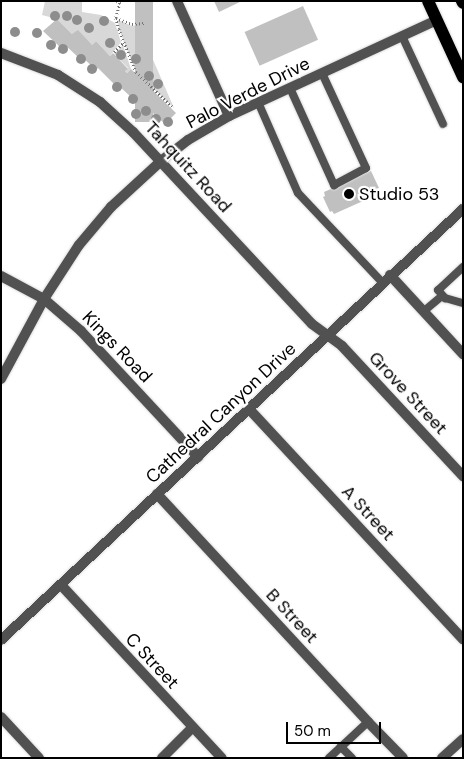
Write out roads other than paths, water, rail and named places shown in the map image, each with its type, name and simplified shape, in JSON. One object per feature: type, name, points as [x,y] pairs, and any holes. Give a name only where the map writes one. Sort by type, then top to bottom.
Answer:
[{"type":"main road","points":[[428,1],[463,77]]},
{"type":"street","points":[[177,1],[229,116]]},
{"type":"street","name":"Palo Verde Drive","points":[[1,379],[44,299],[79,245],[111,208],[161,161],[188,140],[229,116],[437,20]]},
{"type":"street","name":"Tahquitz Road","points":[[1,53],[58,75],[100,102],[161,161],[312,324],[327,336]]},
{"type":"street","name":"Cathedral Canyon Drive","points":[[1,640],[250,410],[382,282],[463,209]]},
{"type":"street","points":[[390,275],[463,354]]},
{"type":"street","name":"Kings Road","points":[[1,276],[44,299],[81,331],[198,457]]},
{"type":"street","name":"Grove Street","points":[[327,336],[342,346],[463,476]]},
{"type":"street","name":"A Street","points":[[250,410],[463,639]]},
{"type":"street","name":"B Street","points":[[157,494],[368,722],[404,758]]},
{"type":"street","name":"C Street","points":[[60,585],[222,758]]},
{"type":"street","points":[[1,717],[39,758]]},
{"type":"street","points":[[162,758],[192,728]]},
{"type":"street","points":[[442,758],[463,739]]},
{"type":"lane","points":[[402,36],[443,124]]},
{"type":"lane","points":[[290,88],[334,184],[366,168],[322,73]]},
{"type":"lane","points":[[258,102],[298,193],[382,282]]},
{"type":"lane","points":[[463,267],[438,290],[442,296],[463,303]]},
{"type":"lane","points":[[424,311],[442,296]]},
{"type":"lane","points":[[329,758],[368,722]]},
{"type":"lane","points":[[341,747],[352,758]]},
{"type":"place","name":"Studio 53","points":[[349,194]]}]
